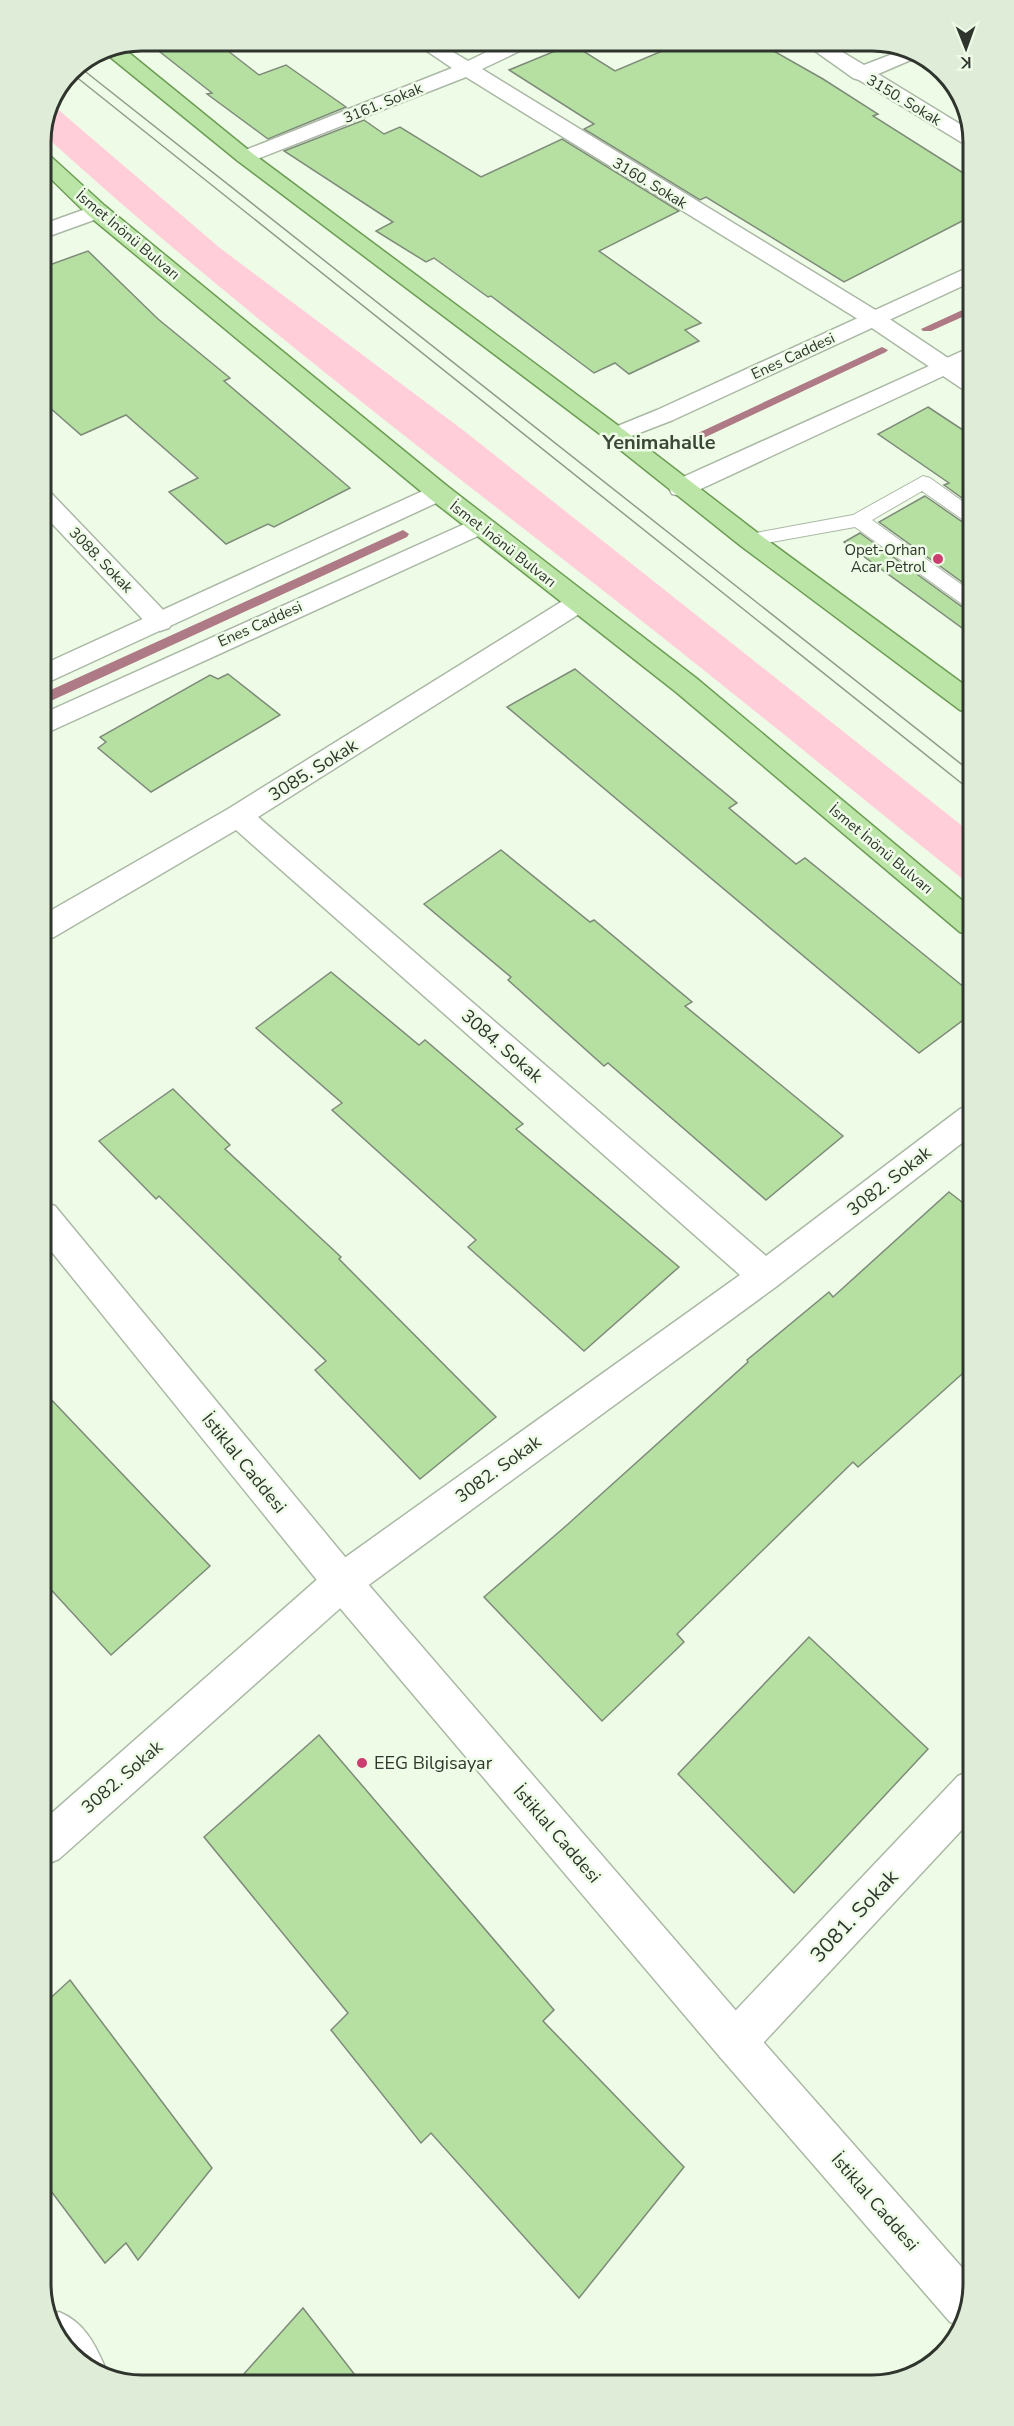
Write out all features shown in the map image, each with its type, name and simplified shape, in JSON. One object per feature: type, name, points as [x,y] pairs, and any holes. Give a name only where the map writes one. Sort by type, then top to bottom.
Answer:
[{"type":"main road","points":[[119,54],[245,157],[616,435],[681,488],[963,694]]},
{"type":"main road","name":"İsmet İnönü Bulvarı","points":[[51,167],[97,211],[438,492],[686,685],[963,918]]},
{"type":"street","name":"3160. Sokak","points":[[437,51],[873,319],[963,380]]},
{"type":"street","name":"3161. Sokak","points":[[245,157],[465,70],[504,51]]},
{"type":"street","name":"3150. Sokak","points":[[825,51],[962,135]]},
{"type":"street","points":[[860,74],[903,57]]},
{"type":"street","points":[[51,229],[97,211]]},
{"type":"street","name":"Enes Caddesi","points":[[616,435],[665,415],[963,277]]},
{"type":"street","points":[[681,488],[963,357]]},
{"type":"street","points":[[51,672],[438,492]]},
{"type":"street","name":"3088. Sokak","points":[[51,508],[160,622]]},
{"type":"street","name":"Enes Caddesi","points":[[51,721],[480,525]]},
{"type":"street","name":"3085. Sokak","points":[[51,924],[238,816],[578,603]]},
{"type":"street","name":"3084. Sokak","points":[[238,816],[765,1276]]},
{"type":"street","name":"3082. Sokak","points":[[51,1840],[342,1582],[765,1276],[963,1124]]},
{"type":"street","name":"İstiklal Caddesi","points":[[51,1226],[342,1582],[735,2042],[961,2300]]},
{"type":"street","name":"3081. Sokak","points":[[735,2042],[963,1800]]},
{"type":"lane","points":[[750,540],[858,520],[923,482],[963,510]]},
{"type":"lane","points":[[858,520],[963,595]]},
{"type":"shaded area","points":[[57,109],[220,248],[463,430],[963,826],[963,879],[697,664],[248,311],[51,141]]},
{"type":"building","points":[[159,51],[228,51],[259,75],[286,65],[346,107],[268,139],[207,94],[212,93]]},
{"type":"building","points":[[555,51],[583,51],[615,71],[662,51],[774,51],[878,114],[873,116],[963,173],[963,221],[844,282],[706,197],[700,200],[584,129],[594,124],[509,70]]},
{"type":"building","points":[[364,120],[384,134],[400,127],[481,177],[562,139],[679,211],[599,251],[701,323],[685,330],[699,341],[629,374],[615,363],[594,373],[491,296],[488,297],[434,258],[426,262],[376,231],[393,222],[284,151]]},
{"type":"building","points":[[88,251],[158,319],[230,378],[224,381],[350,488],[274,527],[268,524],[226,544],[169,492],[198,478],[126,415],[81,435],[51,409],[51,264]]},
{"type":"building","points":[[928,407],[963,430],[963,499],[944,485],[949,483],[878,434]]},
{"type":"building","points":[[925,496],[963,522],[963,583],[879,522]]},
{"type":"building","points":[[860,533],[963,606],[963,629],[844,542]]},
{"type":"building","points":[[575,669],[737,803],[729,808],[796,864],[805,858],[963,986],[963,1020],[919,1053],[507,707]]},
{"type":"building","points":[[228,674],[280,715],[151,792],[98,748],[106,742],[100,737],[210,675],[218,679]]},
{"type":"building","points":[[501,850],[590,922],[594,920],[692,1002],[685,1006],[843,1136],[766,1200],[608,1063],[604,1066],[508,980],[511,977],[424,904]]},
{"type":"building","points":[[331,972],[419,1045],[425,1040],[523,1124],[516,1129],[679,1267],[584,1351],[468,1247],[476,1240],[332,1110],[342,1103],[256,1028]]},
{"type":"building","points":[[173,1089],[230,1145],[225,1149],[341,1257],[339,1259],[496,1417],[420,1479],[315,1370],[326,1361],[159,1196],[156,1199],[99,1141]]},
{"type":"building","points":[[949,1192],[963,1203],[963,1373],[858,1467],[853,1462],[677,1634],[684,1642],[602,1721],[484,1597],[748,1362],[747,1360],[829,1292],[833,1297]]},
{"type":"building","points":[[51,1399],[210,1566],[111,1655],[51,1590]]},
{"type":"building","points":[[809,1637],[928,1749],[794,1893],[678,1774]]},
{"type":"building","points":[[319,1735],[554,2010],[543,2021],[684,2167],[579,2298],[431,2133],[421,2143],[331,2030],[348,2013],[204,1837]]},
{"type":"building","points":[[70,1980],[212,2168],[138,2260],[126,2243],[105,2263],[51,2191],[51,1997]]},
{"type":"building","points":[[303,2308],[355,2375],[243,2375]]},
{"type":"waterway","points":[[927,329],[963,313]]},
{"type":"waterway","points":[[689,440],[882,350]]},
{"type":"waterway","points":[[51,696],[403,534]]},
{"type":"tram line","points":[[85,72],[963,765]]},
{"type":"tram line","points":[[78,78],[963,784]]},
{"type":"place","name":"Opet-Orhan Acar Petrol","points":[[938,559]]},
{"type":"place","name":"EEG Bilgisayar","points":[[362,1763]]},
{"type":"district","name":"Yenimahalle","points":[[659,442]]}]
